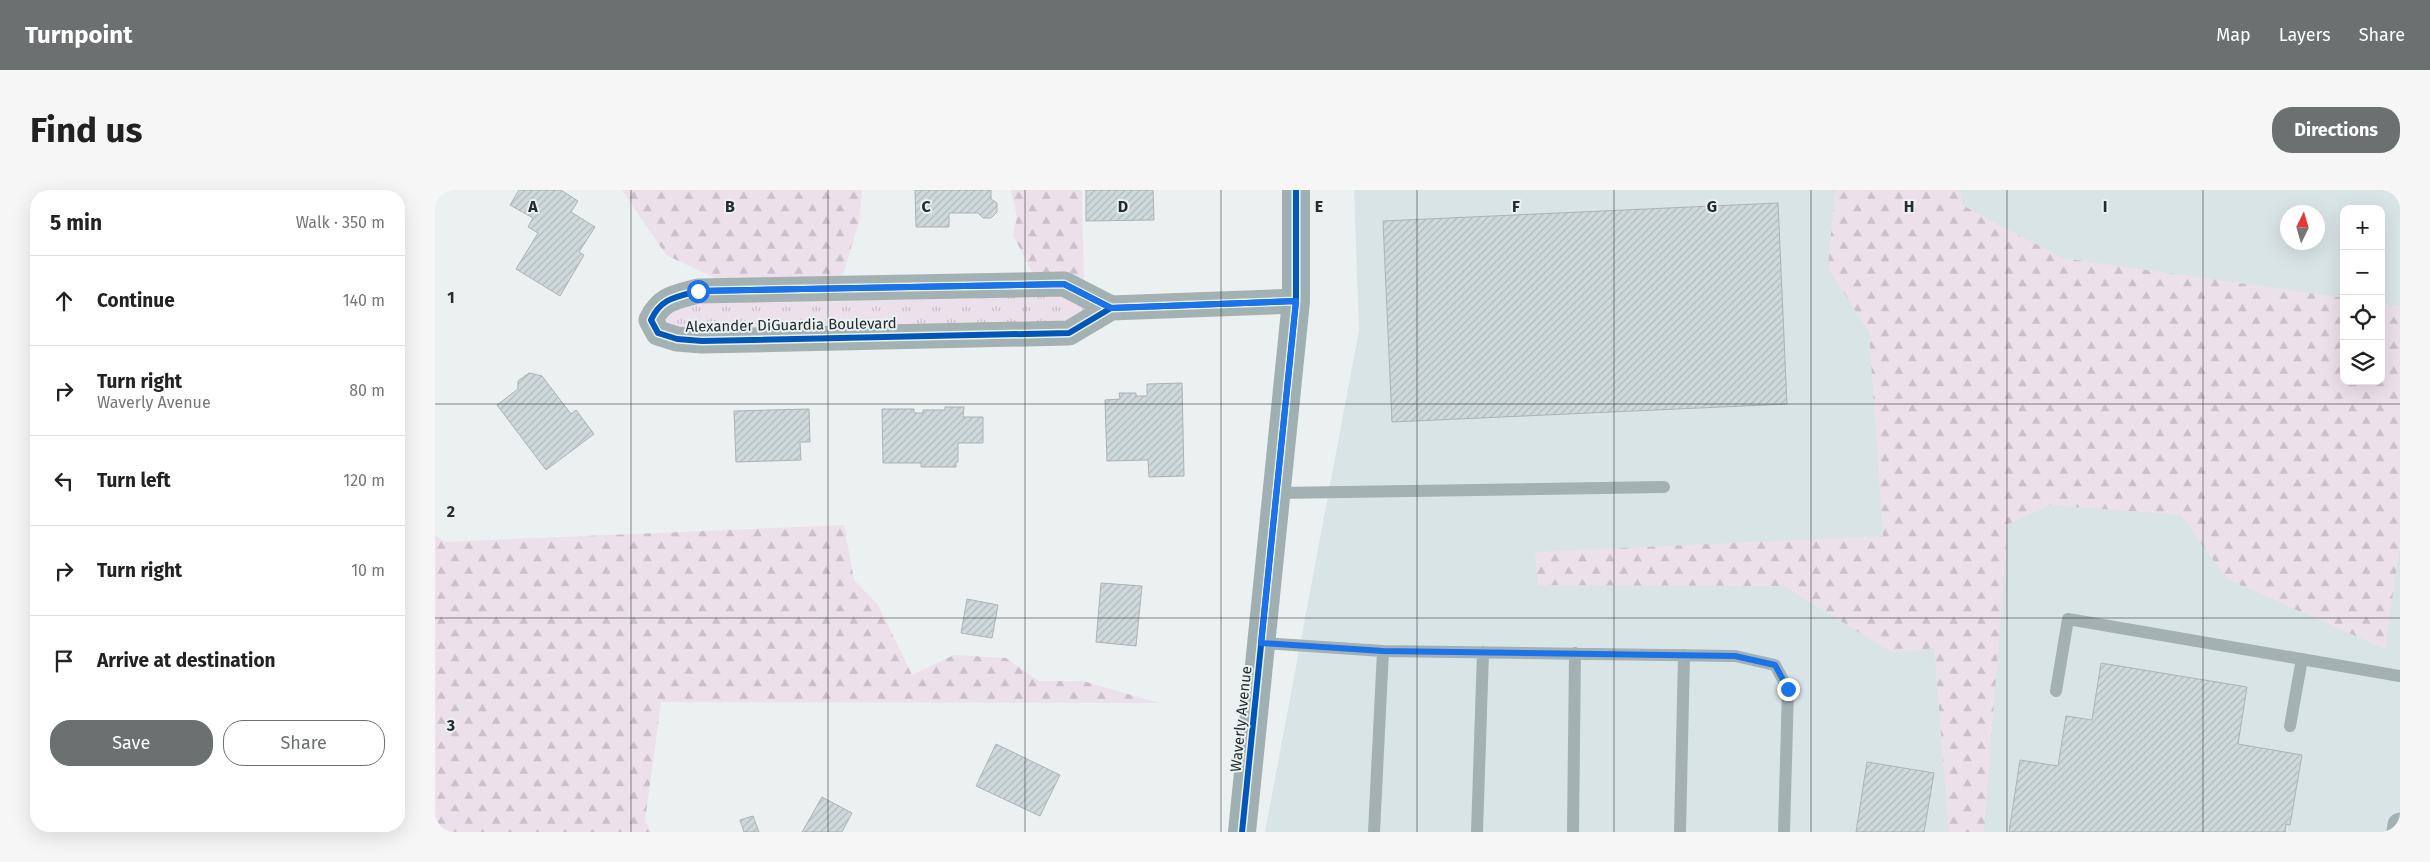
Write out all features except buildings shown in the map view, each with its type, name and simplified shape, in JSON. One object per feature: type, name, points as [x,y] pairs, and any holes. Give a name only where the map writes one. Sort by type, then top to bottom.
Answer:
[{"type":"street","name":"Waverly Avenue","points":[[1242,832],[1296,301],[1296,190]]},
{"type":"street","name":"Alexander DiGuardia Boulevard","points":[[1111,308],[1064,284],[698,291],[674,297],[657,306],[651,320],[658,333],[677,339],[702,341],[1069,332],[1111,308],[1296,301]]},
{"type":"street","points":[[2399,832],[2400,825]]},
{"type":"lane","points":[[1277,493],[1664,487]]},
{"type":"lane","points":[[2056,691],[2068,619],[2400,676]]},
{"type":"lane","points":[[1261,643],[1383,651],[1735,656],[1775,665],[1788,689],[1784,832]]},
{"type":"lane","points":[[1374,832],[1383,651]]},
{"type":"lane","points":[[1477,832],[1483,652]]},
{"type":"lane","points":[[1573,832],[1575,653]]},
{"type":"lane","points":[[1680,832],[1685,655]]},
{"type":"lane","points":[[2290,726],[2302,659]]},
{"type":"shaded area","points":[[1354,190],[2400,190],[2400,832],[1265,832],[1359,330]]},
{"type":"green space","points":[[622,190],[862,190],[859,222],[839,288],[741,290],[666,255]]},
{"type":"green space","points":[[1011,190],[1082,190],[1084,294],[1039,285],[1013,235],[1017,217]]},
{"type":"green space","points":[[1835,190],[1961,190],[1962,205],[2062,258],[2340,297],[2340,385],[2385,385],[2385,304],[2400,306],[2400,545],[2385,649],[2227,579],[2181,515],[2050,505],[2008,524],[1984,832],[1949,832],[1934,648],[1893,653],[1783,586],[1538,585],[1535,552],[1883,536],[1869,332],[1828,268]]},
{"type":"green space","points":[[1064,284],[1111,308],[1069,333],[658,333],[674,297]]},
{"type":"green space","points":[[844,525],[854,580],[878,605],[912,675],[954,655],[1006,658],[1039,681],[1083,681],[1159,703],[661,702],[645,821],[651,832],[435,832],[435,535],[445,542]]},
{"type":"cycle path","points":[[1242,832],[1296,301],[1296,190]]},
{"type":"cycle path","points":[[1111,308],[1064,284],[698,291],[676,297],[664,303],[659,307],[651,320],[658,333],[677,339],[702,341],[1069,333],[1111,308],[1296,301]]},
{"type":"route","points":[[698,291],[1064,284],[1111,308],[1296,301],[1261,643],[1383,651],[1735,656],[1775,665],[1788,689]]}]
